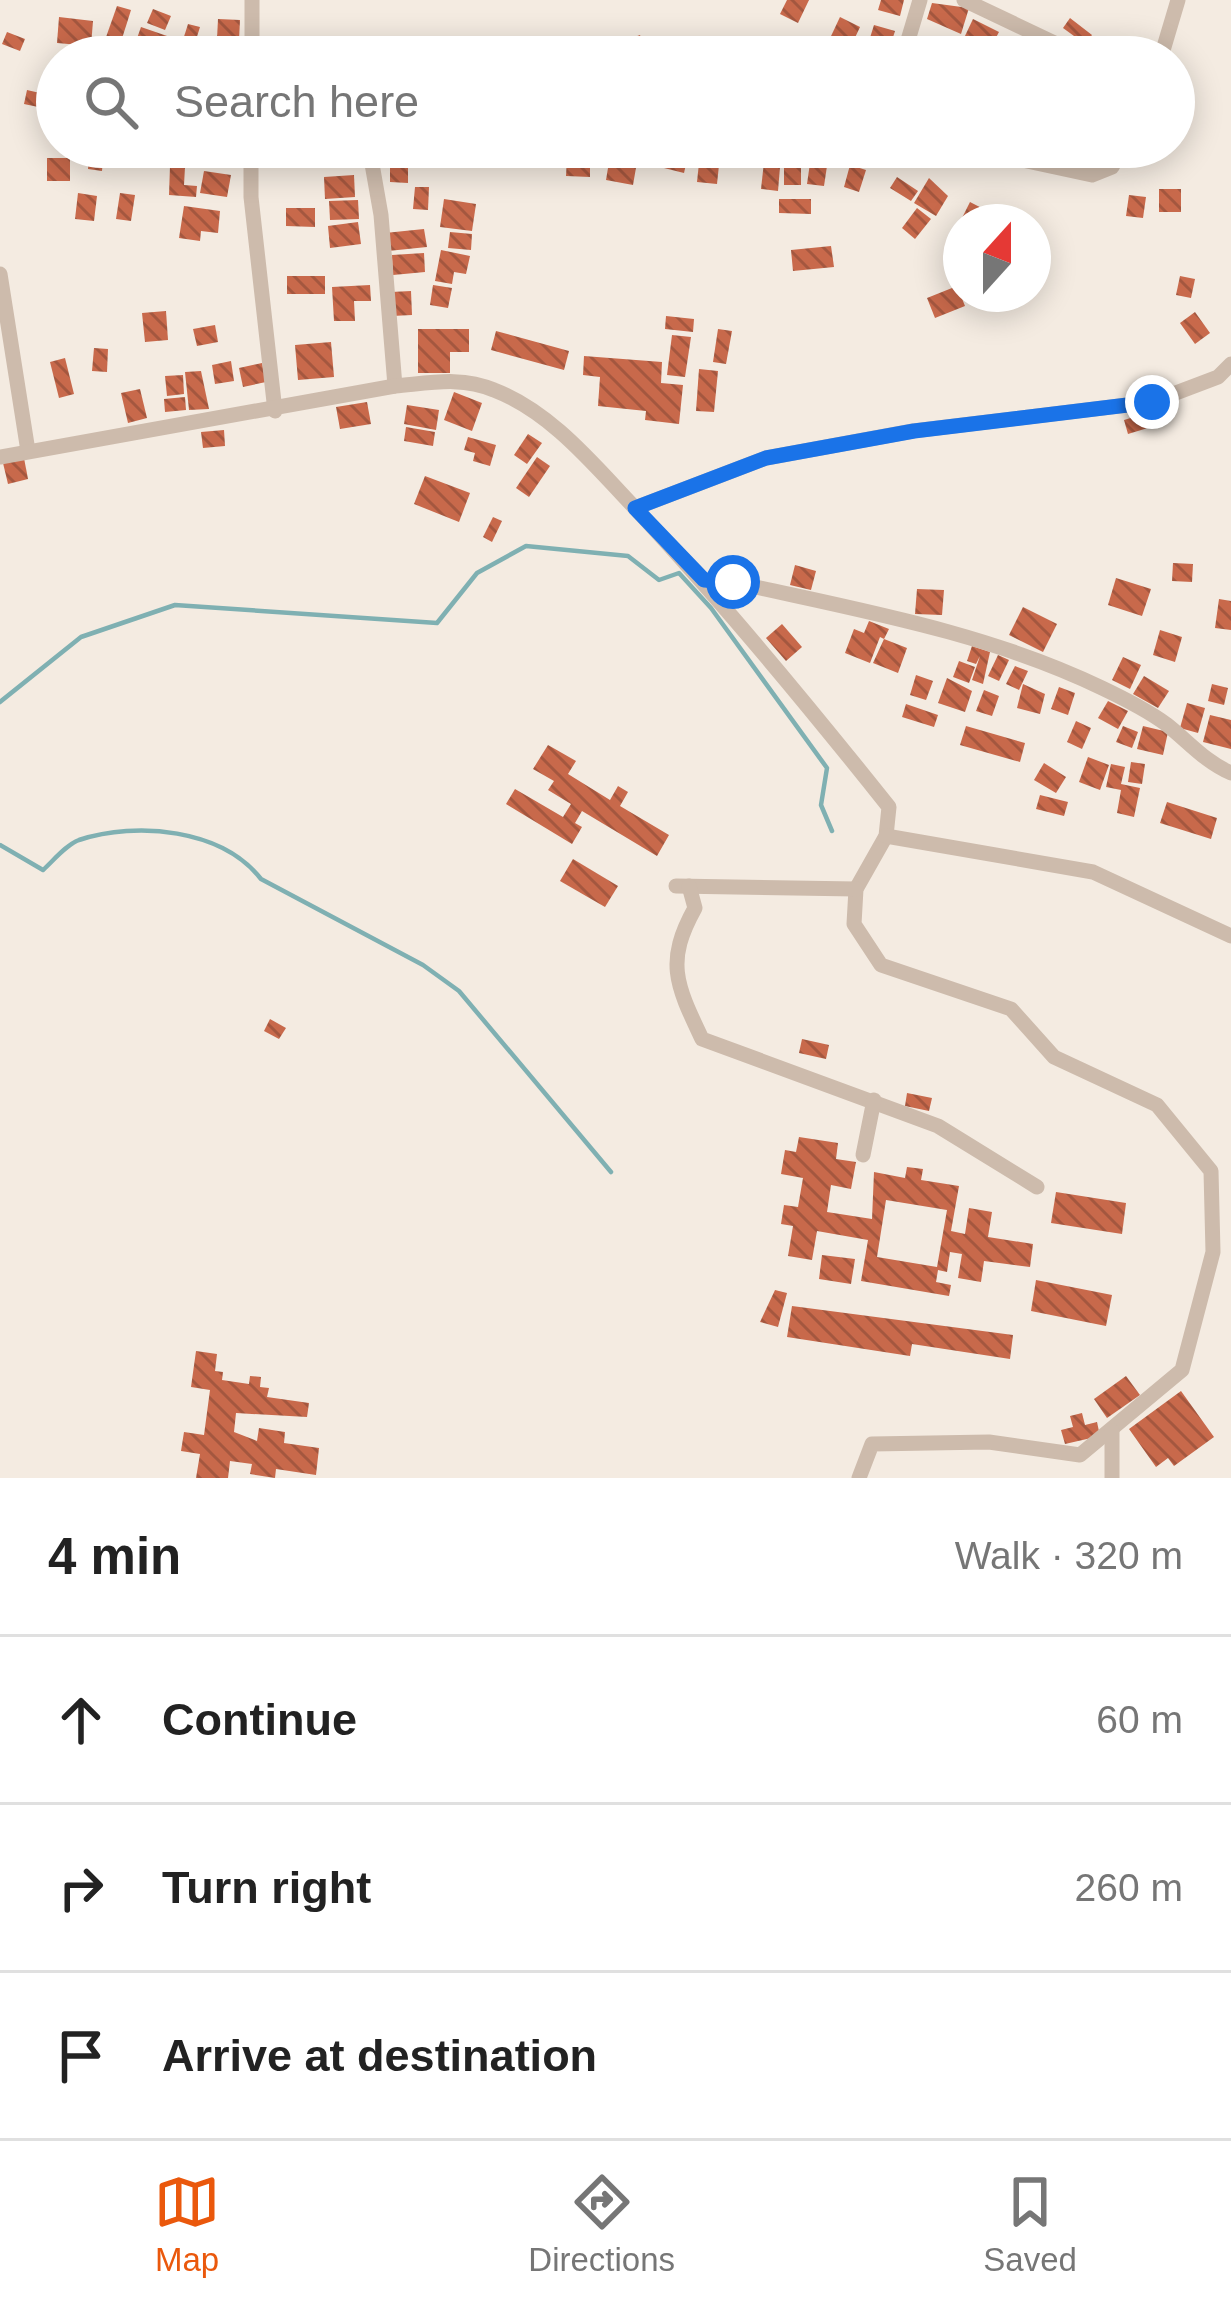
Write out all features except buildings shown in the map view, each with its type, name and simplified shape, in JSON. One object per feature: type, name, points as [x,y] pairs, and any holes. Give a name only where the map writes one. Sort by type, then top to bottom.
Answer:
[{"type":"street","points":[[252,36],[253,0]]},
{"type":"street","points":[[909,36],[920,0]]},
{"type":"street","points":[[964,0],[1040,36]]},
{"type":"street","points":[[1167,36],[1178,0]]},
{"type":"street","points":[[251,168],[275,411]]},
{"type":"street","points":[[373,168],[395,386]]},
{"type":"street","points":[[1060,168],[1092,175],[1110,168]]},
{"type":"street","points":[[0,274],[28,451]]},
{"type":"street","points":[[635,508],[766,458],[914,431],[1152,402],[1218,377],[1231,364]]},
{"type":"street","points":[[0,457],[395,386],[461,380],[497,391],[540,416],[704,580],[889,807],[886,836],[856,889],[854,924],[881,965],[1011,1010],[1054,1058],[1157,1105],[1211,1171],[1213,1252],[1182,1370],[1080,1455],[989,1442],[872,1444],[859,1478]]},
{"type":"street","points":[[704,580],[928,625],[1015,652],[1103,688],[1165,723],[1207,763],[1231,773]]},
{"type":"street","points":[[886,836],[1038,867],[1093,872],[1231,936]]},
{"type":"street","points":[[856,889],[682,886],[695,908],[674,952],[686,1004],[701,1039],[938,1126],[1037,1187]]},
{"type":"street","points":[[863,1155],[874,1100]]},
{"type":"street","points":[[1112,1431],[1112,1478]]},
{"type":"waterway","points":[[0,702],[81,637],[175,605],[437,623],[477,573],[526,546],[628,556],[659,580],[679,573],[711,608],[827,768],[821,805],[832,831]]},
{"type":"waterway","points":[[0,845],[43,870],[79,840],[126,831],[177,834],[224,849],[261,879],[423,965],[459,991],[611,1172]]},
{"type":"route","points":[[733,582],[704,580],[635,508],[766,458],[914,431],[1152,402]]}]
